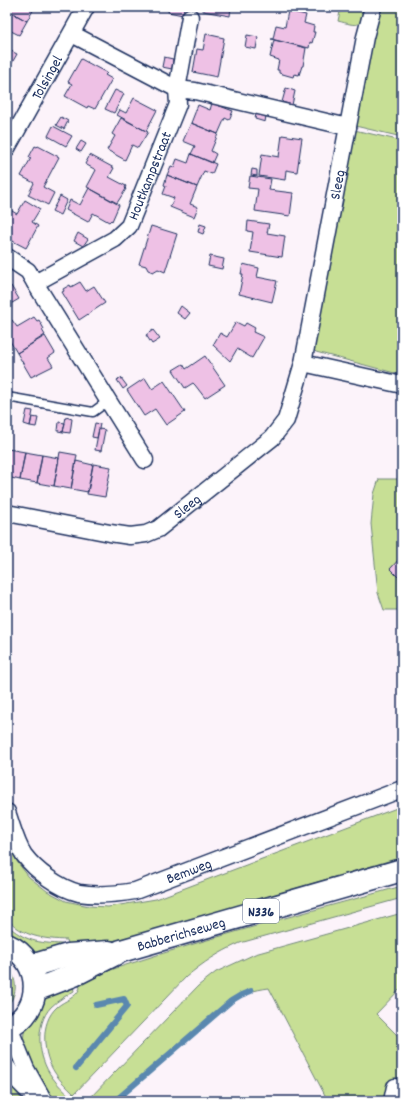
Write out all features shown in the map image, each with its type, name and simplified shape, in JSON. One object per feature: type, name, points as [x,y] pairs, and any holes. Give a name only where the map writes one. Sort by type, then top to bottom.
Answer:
[{"type":"main road","name":"Babberichseweg","points":[[35,990],[74,975],[121,951],[402,870]]},
{"type":"main road","points":[[7,945],[14,948],[24,956],[31,966],[35,978],[33,1002],[19,1021],[8,1027]]},
{"type":"main road","name":"Babberichseweg","points":[[31,966],[68,955],[121,951]]},
{"type":"street","name":"Tolsingel","points":[[7,148],[13,124],[72,34],[86,7]]},
{"type":"street","name":"Sleeg","points":[[7,513],[110,533],[130,536],[146,534],[158,529],[272,438],[286,420],[303,363],[365,37],[374,7]]},
{"type":"street","name":"Houtkampstraat","points":[[35,283],[114,239],[129,226],[178,104],[177,89],[190,17]]},
{"type":"street","points":[[72,34],[177,89],[195,91],[348,127]]},
{"type":"street","points":[[7,258],[28,271],[144,460]]},
{"type":"street","points":[[303,363],[402,385]]},
{"type":"street","name":"Bemweg","points":[[7,812],[24,854],[39,872],[56,883],[79,893],[115,894],[135,891],[402,789]]},
{"type":"street","points":[[8,1027],[26,1069],[44,1101]]},
{"type":"street","points":[[7,1066],[13,1076],[38,1101]]},
{"type":"lane","points":[[7,397],[93,412],[108,401]]},
{"type":"green space","points":[[341,7],[367,7],[360,22],[354,25],[338,21]]},
{"type":"green space","points":[[380,7],[402,7],[402,137],[351,125]]},
{"type":"green space","points":[[350,129],[402,141],[402,375],[316,352],[314,350],[313,344]]},
{"type":"green space","points":[[379,479],[402,479],[402,610],[384,610],[378,593],[371,524],[374,494]]},
{"type":"green space","points":[[402,806],[402,857],[139,935],[70,950],[67,940],[34,936],[19,929],[7,918],[7,845],[29,877],[47,891],[66,901],[89,906],[108,907],[156,899]]},
{"type":"green space","points":[[402,886],[402,898],[240,943],[212,958],[186,977],[74,1094],[59,1079],[51,1066],[45,1039],[47,1022],[57,1007],[78,992],[80,988],[78,981],[198,943]]},
{"type":"green space","points":[[402,913],[402,987],[376,1014],[402,1040],[402,1073],[393,1082],[388,1101],[328,1101],[269,988],[249,992],[231,1001],[115,1101],[87,1101],[198,986],[216,972],[255,954]]},
{"type":"green space","points":[[7,925],[26,938],[39,942],[62,944],[64,951],[39,955],[29,952],[7,938]]},
{"type":"green space","points":[[7,967],[15,981],[15,992],[7,1006]]},
{"type":"green space","points":[[72,983],[74,991],[51,1007],[42,1023],[40,1032],[41,1051],[47,1069],[56,1082],[71,1097],[67,1101],[57,1101],[41,1082],[30,1062],[23,1043],[24,1032],[27,1024],[45,995]]},
{"type":"green space","points":[[7,1080],[23,1101],[15,1101],[7,1090]]},
{"type":"building","points":[[7,7],[35,7],[27,21],[7,10]]},
{"type":"building","points":[[169,7],[184,7],[183,15],[168,12]]},
{"type":"building","points":[[204,7],[231,7],[230,16],[203,11]]},
{"type":"building","points":[[7,10],[27,21],[19,35],[7,29]]},
{"type":"building","points":[[288,11],[306,15],[304,23],[314,26],[313,32],[315,32],[309,48],[271,39],[273,39],[276,25],[285,27]]},
{"type":"building","points":[[206,34],[224,38],[217,77],[193,72],[197,49],[203,50]]},
{"type":"building","points":[[247,35],[258,37],[256,49],[245,47]]},
{"type":"building","points":[[274,40],[306,48],[303,66],[299,75],[294,74],[293,77],[279,73],[279,70],[277,70],[279,60],[270,57]]},
{"type":"building","points":[[7,49],[17,54],[9,68],[7,67]]},
{"type":"building","points":[[164,57],[173,59],[172,69],[162,67]]},
{"type":"building","points":[[81,59],[107,73],[105,75],[112,79],[95,109],[88,106],[87,108],[65,96],[72,84],[68,82]]},
{"type":"building","points":[[286,88],[295,91],[292,105],[282,102]]},
{"type":"building","points":[[115,90],[124,94],[114,113],[105,109]]},
{"type":"building","points":[[134,98],[157,110],[146,131],[117,115],[120,110],[126,113]]},
{"type":"building","points":[[212,103],[233,111],[229,120],[225,118],[218,134],[191,123],[198,105],[210,110]]},
{"type":"building","points":[[256,114],[266,116],[265,122],[255,119]]},
{"type":"building","points":[[61,117],[68,121],[64,129],[56,125]]},
{"type":"building","points":[[121,118],[148,132],[138,148],[132,145],[125,160],[107,150],[115,136],[112,134]]},
{"type":"building","points":[[191,123],[218,134],[211,151],[216,154],[212,163],[191,154],[195,146],[183,141]]},
{"type":"building","points":[[53,126],[72,136],[66,146],[48,136]]},
{"type":"building","points":[[282,135],[302,138],[297,172],[286,170],[285,180],[259,176],[262,154],[279,157]]},
{"type":"building","points":[[81,141],[86,144],[81,152],[76,149]]},
{"type":"building","points":[[35,146],[38,146],[59,157],[43,187],[54,193],[48,205],[28,195],[34,183],[21,176],[31,158],[29,157]]},
{"type":"building","points":[[191,154],[216,164],[212,174],[204,171],[197,187],[167,175],[171,166],[174,167],[177,159],[188,163]]},
{"type":"building","points":[[90,155],[114,168],[109,177],[126,186],[126,189],[117,203],[87,187],[96,170],[85,164]]},
{"type":"building","points":[[252,169],[257,170],[257,176],[251,175]]},
{"type":"building","points":[[167,175],[197,187],[190,204],[198,207],[194,217],[170,207],[174,198],[163,194],[166,186],[164,185]]},
{"type":"building","points":[[250,176],[271,179],[269,190],[293,193],[290,216],[255,211],[258,189],[248,188]]},
{"type":"building","points":[[89,188],[119,205],[112,221],[111,220],[109,222],[93,213],[88,222],[66,210],[70,200],[80,205]]},
{"type":"building","points":[[60,196],[67,200],[60,215],[52,211]]},
{"type":"building","points":[[25,200],[40,209],[32,222],[38,226],[26,248],[7,238],[7,208],[17,214]]},
{"type":"building","points":[[248,221],[269,224],[267,233],[285,236],[282,257],[250,252],[253,232],[247,231]]},
{"type":"building","points":[[200,224],[206,226],[203,234],[198,232]]},
{"type":"building","points":[[151,226],[177,234],[165,272],[158,269],[153,272],[148,270],[146,266],[139,264]]},
{"type":"building","points":[[78,233],[88,239],[83,246],[74,241]]},
{"type":"building","points":[[210,256],[224,259],[222,269],[208,266]]},
{"type":"building","points":[[243,264],[259,268],[257,277],[277,281],[272,302],[239,294],[243,274],[241,274]]},
{"type":"building","points":[[80,282],[86,291],[94,286],[105,303],[79,320],[62,292],[64,291],[63,289],[70,285],[71,287]]},
{"type":"building","points":[[11,286],[19,299],[7,306],[7,288]]},
{"type":"building","points":[[181,306],[190,313],[185,319],[177,313]]},
{"type":"building","points":[[34,317],[37,321],[39,320],[44,329],[42,330],[45,335],[17,353],[7,336],[7,323],[12,320],[17,327]]},
{"type":"building","points":[[236,322],[244,326],[246,323],[255,328],[253,332],[264,337],[252,358],[237,349],[230,361],[213,345],[220,333],[227,337]]},
{"type":"building","points":[[153,330],[160,339],[152,344],[146,335]]},
{"type":"building","points":[[45,336],[55,353],[48,358],[53,366],[31,377],[17,353]]},
{"type":"building","points":[[205,356],[225,385],[205,398],[193,383],[185,388],[173,370],[183,364],[186,369]]},
{"type":"building","points":[[121,378],[127,386],[123,389],[117,380]]},
{"type":"building","points":[[145,378],[152,389],[164,381],[185,412],[166,425],[155,409],[144,416],[127,390]]},
{"type":"building","points":[[27,410],[33,411],[30,426],[24,424]]},
{"type":"building","points":[[32,417],[38,418],[36,427],[30,426]]},
{"type":"building","points":[[66,417],[72,419],[70,433],[63,432]]},
{"type":"building","points":[[59,422],[65,423],[63,432],[58,431]]},
{"type":"building","points":[[95,423],[100,424],[97,438],[92,437]]},
{"type":"building","points":[[99,429],[105,430],[101,451],[95,450]]},
{"type":"building","points":[[8,449],[25,452],[20,480],[7,477]]},
{"type":"building","points":[[25,452],[42,455],[37,483],[20,480]]},
{"type":"building","points":[[60,452],[77,455],[71,489],[54,486]]},
{"type":"building","points":[[42,455],[59,458],[54,486],[37,483]]},
{"type":"building","points":[[76,461],[93,465],[88,492],[71,489]]},
{"type":"building","points":[[93,464],[111,467],[105,497],[87,494]]},
{"type":"building","points":[[402,556],[402,581],[390,569]]},
{"type":"waterway","points":[[115,1101],[231,1001],[251,991]]},
{"type":"waterway","points":[[76,1068],[127,1006],[124,999],[96,1005]]}]
